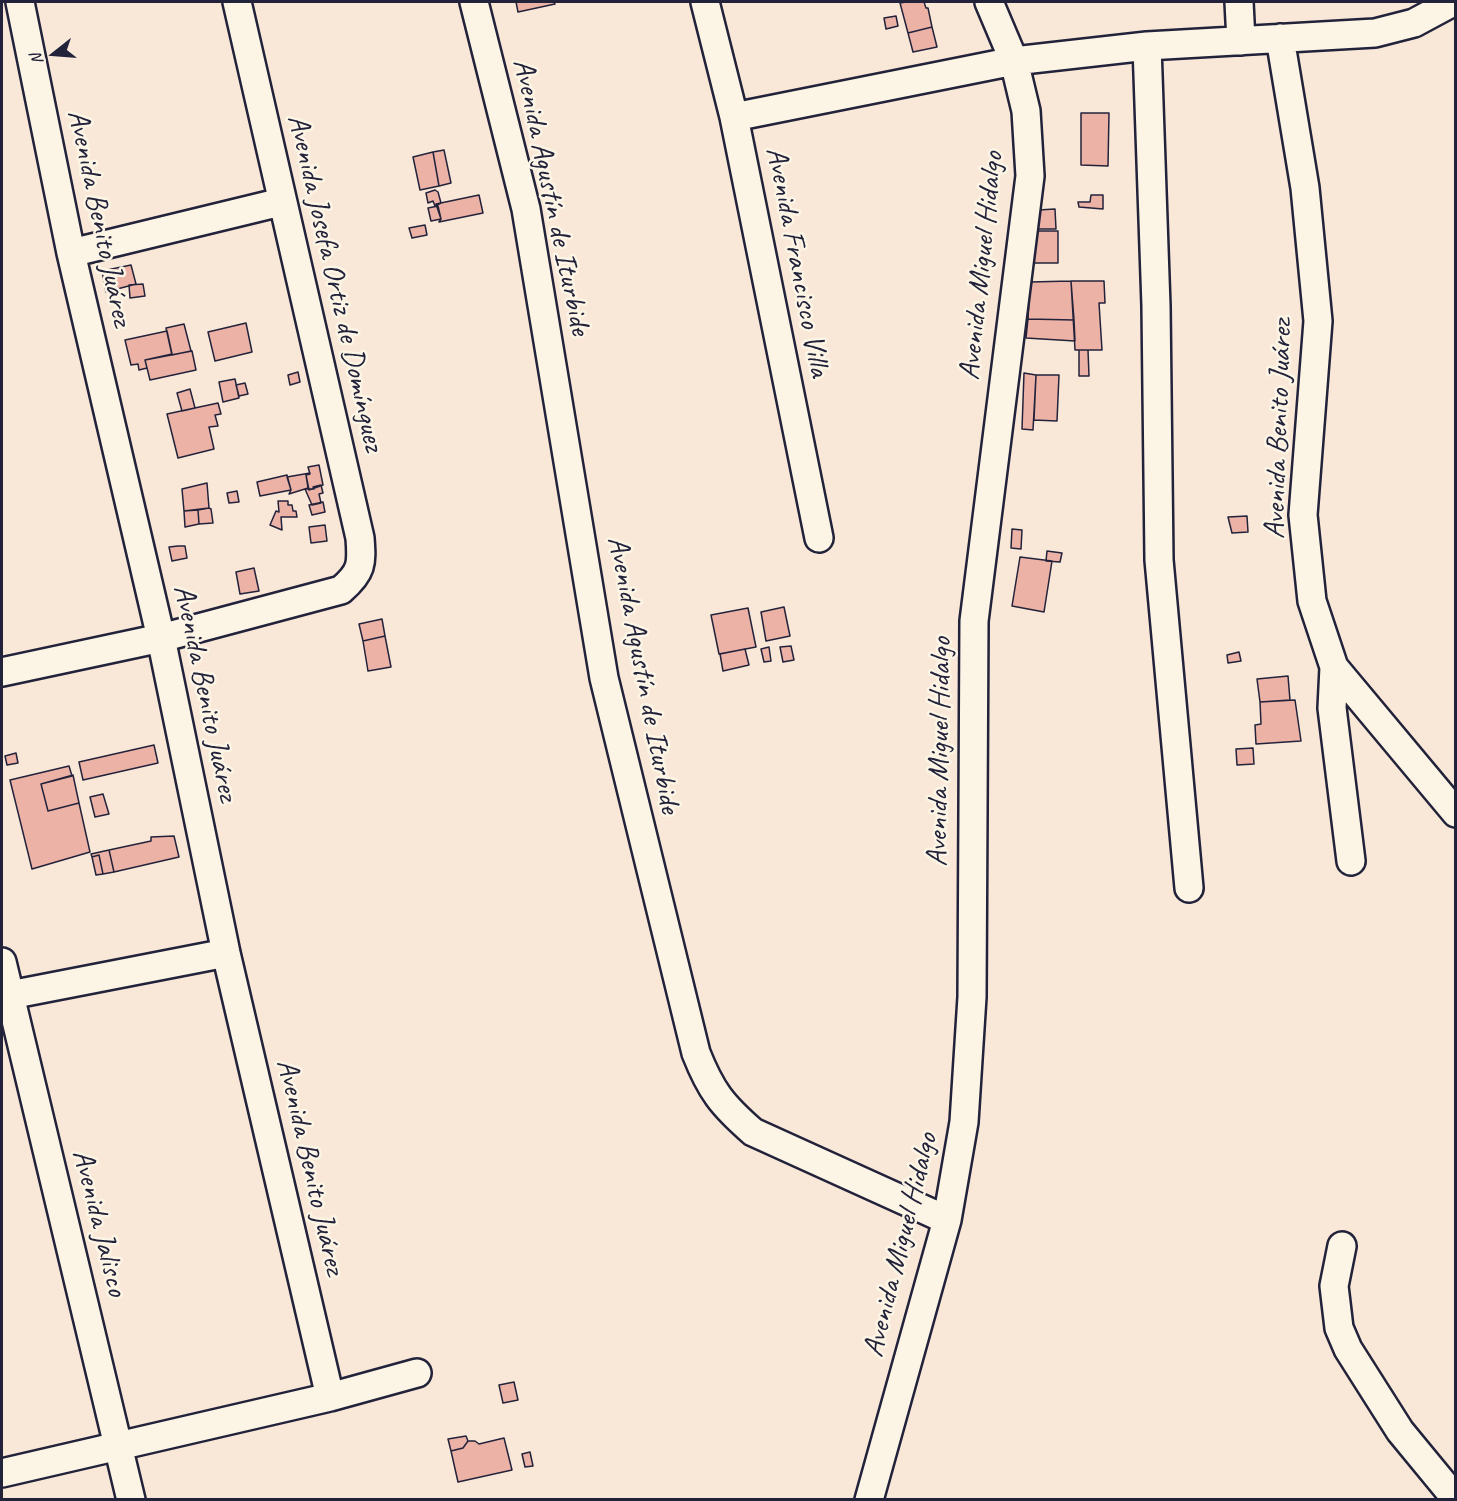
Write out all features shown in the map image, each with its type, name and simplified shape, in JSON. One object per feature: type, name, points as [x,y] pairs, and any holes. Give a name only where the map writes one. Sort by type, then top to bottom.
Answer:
[{"type":"street","name":"Avenida Benito Juárez","points":[[20,2],[71,253],[161,638],[226,953],[330,1397]]},
{"type":"street","name":"Avenida Josefa Ortiz de Domínguez","points":[[161,638],[341,590],[355,578],[362,563],[360,538],[281,202],[237,2]]},
{"type":"street","name":"Avenida Agustín de Iturbide","points":[[474,2],[526,210],[604,678],[696,1053],[709,1087],[733,1115],[753,1132],[947,1220]]},
{"type":"street","name":"Avenida Francisco Villa","points":[[705,2],[734,117],[819,538]]},
{"type":"street","points":[[1239,2],[1241,40]]},
{"type":"street","points":[[734,117],[1014,61],[1147,46],[1375,33],[1414,23],[1444,3]]},
{"type":"street","name":"Avenida Miguel Hidalgo","points":[[869,1500],[947,1220],[964,1122],[972,997],[974,621],[1030,176],[1026,111],[1014,61],[997,9]]},
{"type":"street","name":"Avenida Benito Juárez","points":[[1280,38],[1305,188],[1318,321],[1303,515],[1312,601],[1334,667],[1455,813]]},
{"type":"street","points":[[1147,46],[1156,306],[1159,560],[1189,888]]},
{"type":"street","points":[[71,253],[281,202]]},
{"type":"street","points":[[2,672],[161,638]]},
{"type":"street","points":[[1334,667],[1332,708],[1351,861]]},
{"type":"street","points":[[10,995],[226,953]]},
{"type":"street","name":"Avenida Jalisco","points":[[2,962],[131,1500]]},
{"type":"street","points":[[1342,1246],[1335,1286],[1335,1302],[1339,1328],[1348,1349],[1400,1431],[1455,1499]]},
{"type":"street","points":[[2,1473],[330,1397],[417,1373]]},
{"type":"building","points":[[516,2],[554,2],[555,4],[518,12]]},
{"type":"building","points":[[924,2],[928,8],[932,27],[908,33],[900,3]]},
{"type":"building","points":[[896,16],[898,26],[886,29],[884,18]]},
{"type":"building","points":[[932,27],[937,47],[913,52],[908,33]]},
{"type":"building","points":[[1081,113],[1109,113],[1108,166],[1081,165]]},
{"type":"building","points":[[444,150],[451,183],[439,186],[433,152]]},
{"type":"building","points":[[433,152],[439,186],[420,190],[413,157]]},
{"type":"building","points":[[435,190],[438,192],[441,203],[435,206],[433,201],[428,203],[426,193]]},
{"type":"building","points":[[479,195],[483,213],[439,222],[441,219],[436,204]]},
{"type":"building","points":[[1091,195],[1103,195],[1103,209],[1079,207],[1078,202],[1090,202]]},
{"type":"building","points":[[438,206],[441,219],[431,221],[428,208]]},
{"type":"building","points":[[1055,209],[1056,229],[1038,229],[1038,210]]},
{"type":"building","points":[[425,225],[427,235],[412,238],[409,228]]},
{"type":"building","points":[[1033,231],[1058,231],[1058,263],[1034,263]]},
{"type":"building","points":[[131,265],[136,284],[106,292],[102,271]]},
{"type":"building","points":[[1071,281],[1104,281],[1105,303],[1099,303],[1102,350],[1075,350]]},
{"type":"building","points":[[1071,281],[1074,320],[1028,319],[1030,282]]},
{"type":"building","points":[[143,284],[145,296],[130,298],[129,285]]},
{"type":"building","points":[[1028,319],[1074,320],[1075,341],[1026,338]]},
{"type":"building","points":[[246,323],[252,352],[215,361],[208,332]]},
{"type":"building","points":[[184,324],[191,351],[172,355],[166,328]]},
{"type":"building","points":[[167,331],[172,354],[145,360],[147,368],[139,370],[138,364],[131,365],[125,340]]},
{"type":"building","points":[[1079,350],[1088,350],[1089,376],[1079,376]]},
{"type":"building","points":[[192,351],[196,370],[150,380],[145,360]]},
{"type":"building","points":[[298,372],[300,382],[290,385],[288,375]]},
{"type":"building","points":[[1024,373],[1036,375],[1033,430],[1022,429]]},
{"type":"building","points":[[1036,375],[1059,375],[1057,421],[1034,420]]},
{"type":"building","points":[[235,379],[239,398],[223,402],[219,382]]},
{"type":"building","points":[[245,383],[248,394],[239,396],[236,385]]},
{"type":"building","points":[[190,389],[195,408],[182,411],[177,393]]},
{"type":"building","points":[[218,403],[221,414],[215,415],[218,426],[209,427],[214,449],[178,458],[167,414]]},
{"type":"building","points":[[319,465],[323,485],[309,490],[306,475],[310,474],[308,467]]},
{"type":"building","points":[[310,473],[306,475],[308,488],[289,494],[291,490],[287,477]]},
{"type":"building","points":[[287,475],[291,490],[260,496],[257,482]]},
{"type":"building","points":[[207,483],[209,508],[184,511],[182,489]]},
{"type":"building","points":[[321,485],[323,493],[319,494],[321,503],[312,505],[305,489],[314,489],[313,487]]},
{"type":"building","points":[[237,491],[239,502],[229,503],[227,493]]},
{"type":"building","points":[[278,501],[288,501],[288,505],[292,505],[293,511],[296,511],[297,517],[281,517],[282,530],[270,525],[276,511],[279,512]]},
{"type":"building","points":[[323,502],[325,512],[312,515],[309,505]]},
{"type":"building","points":[[209,508],[213,523],[199,524],[198,510]]},
{"type":"building","points":[[198,510],[199,524],[185,527],[184,511]]},
{"type":"building","points":[[1247,516],[1248,532],[1232,533],[1228,517]]},
{"type":"building","points":[[325,525],[327,541],[311,543],[309,527]]},
{"type":"building","points":[[1012,529],[1022,530],[1021,549],[1011,548]]},
{"type":"building","points":[[185,546],[187,558],[172,561],[169,547]]},
{"type":"building","points":[[1047,551],[1062,553],[1060,562],[1046,561]]},
{"type":"building","points":[[1020,557],[1052,561],[1044,612],[1012,606]]},
{"type":"building","points":[[254,568],[259,591],[240,594],[236,572]]},
{"type":"building","points":[[784,607],[790,636],[766,641],[761,612]]},
{"type":"building","points":[[748,608],[756,647],[719,654],[711,615]]},
{"type":"building","points":[[382,619],[385,636],[363,641],[359,624]]},
{"type":"building","points":[[385,636],[391,667],[368,671],[363,641]]},
{"type":"building","points":[[791,646],[794,660],[783,662],[780,647]]},
{"type":"building","points":[[769,647],[771,661],[764,662],[761,649]]},
{"type":"building","points":[[745,649],[749,665],[723,671],[720,654]]},
{"type":"building","points":[[1239,652],[1241,661],[1228,663],[1227,655]]},
{"type":"building","points":[[1288,676],[1290,700],[1260,702],[1257,679]]},
{"type":"building","points":[[1295,700],[1301,741],[1256,744],[1255,725],[1261,724],[1260,702]]},
{"type":"building","points":[[154,745],[158,763],[83,780],[79,762]]},
{"type":"building","points":[[1253,748],[1254,764],[1237,765],[1236,749]]},
{"type":"building","points":[[16,753],[18,763],[7,765],[5,756]]},
{"type":"building","points":[[69,766],[72,776],[41,784],[48,811],[79,803],[90,852],[32,869],[10,780]]},
{"type":"building","points":[[73,775],[79,803],[48,811],[41,784]]},
{"type":"building","points":[[103,794],[109,814],[95,817],[90,797]]},
{"type":"building","points":[[174,836],[179,857],[114,872],[109,850],[151,841],[151,837]]},
{"type":"building","points":[[109,850],[114,872],[103,874],[99,855],[92,857],[91,854]]},
{"type":"building","points":[[99,855],[103,874],[96,875],[92,857]]},
{"type":"building","points":[[514,1382],[518,1400],[503,1403],[499,1385]]},
{"type":"building","points":[[466,1436],[468,1441],[463,1448],[451,1451],[448,1439]]},
{"type":"building","points":[[504,1438],[512,1470],[458,1482],[451,1451],[463,1448],[468,1441],[475,1441],[479,1444]]},
{"type":"building","points":[[530,1452],[533,1466],[525,1467],[522,1454]]}]
